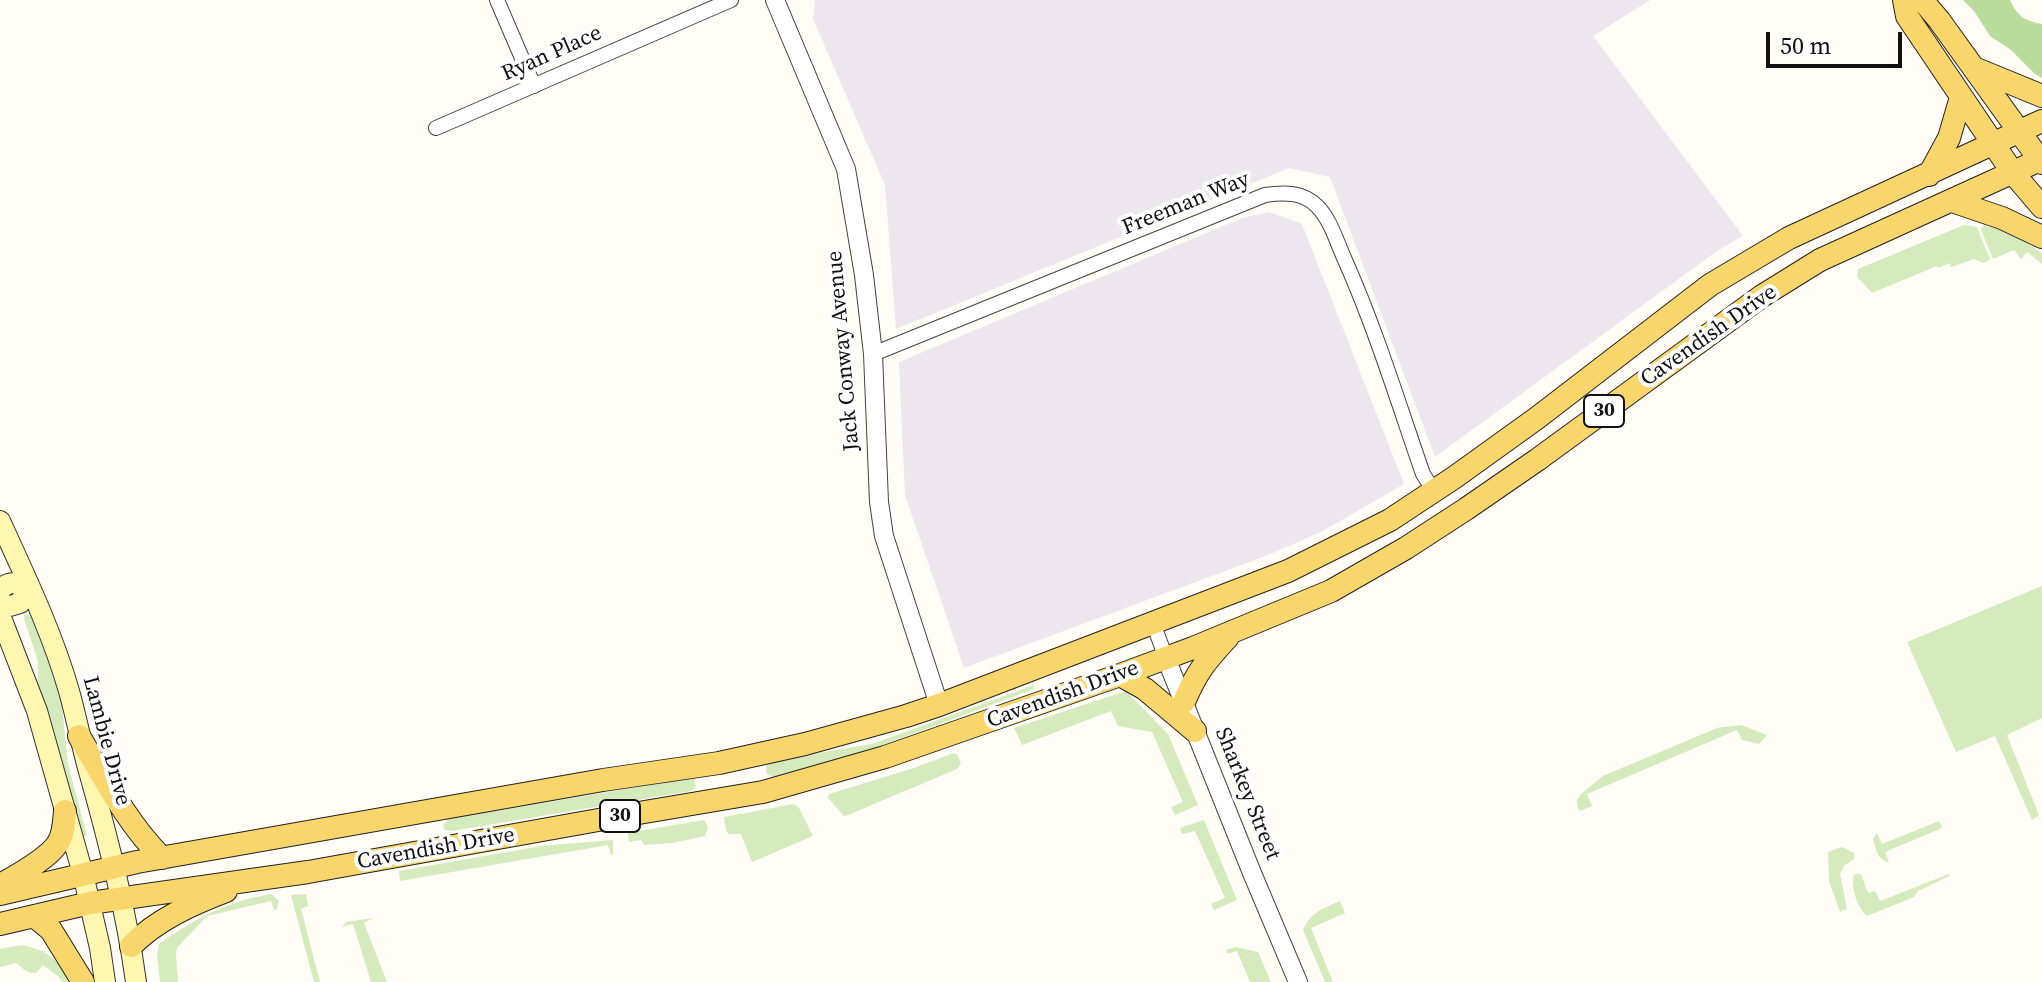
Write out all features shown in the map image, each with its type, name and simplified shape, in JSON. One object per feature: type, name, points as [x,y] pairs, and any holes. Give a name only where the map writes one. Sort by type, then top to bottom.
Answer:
[{"type":"main road","points":[[1904,0],[1907,16],[2013,173],[2042,207]]},
{"type":"main road","points":[[1922,0],[2041,161]]},
{"type":"main road","points":[[1974,68],[2042,96]]},
{"type":"main road","points":[[1929,175],[1949,138],[1961,97]]},
{"type":"main road","name":"30","points":[[1993,143],[2042,121]]},
{"type":"main road","name":"Cavendish Drive","points":[[0,894],[115,866],[589,782],[719,763],[805,744],[939,705],[1300,566],[1390,520],[1537,418],[1710,285],[1789,238],[1993,143]]},
{"type":"main road","name":"30","points":[[2013,173],[2041,161]]},
{"type":"main road","name":"Cavendish Drive","points":[[0,924],[122,897],[257,880],[763,792],[885,757],[1166,658],[1331,591],[1406,548],[1537,460],[1762,296],[1820,260],[2013,173]]},
{"type":"main road","points":[[1952,201],[2002,218],[2042,237]]},
{"type":"main road","name":"Lambie Drive","points":[[0,521],[29,585],[69,691],[115,866],[136,982]]},
{"type":"main road","points":[[0,590],[11,583],[29,585],[20,603],[10,606],[0,603]]},
{"type":"main road","points":[[0,615],[37,711],[83,874],[105,982]]},
{"type":"main road","points":[[1184,702],[1202,665],[1235,631]]},
{"type":"main road","points":[[1120,675],[1145,689],[1195,731]]},
{"type":"main road","points":[[79,736],[133,824],[162,858]]},
{"type":"main road","points":[[0,885],[56,846],[63,831],[65,811]]},
{"type":"main road","points":[[131,946],[162,921],[209,897],[257,880]]},
{"type":"main road","points":[[34,916],[51,930],[83,982]]},
{"type":"street","points":[[497,0],[534,86]]},
{"type":"street","name":"Ryan Place","points":[[436,128],[731,0]]},
{"type":"street","name":"Jack Conway Avenue","points":[[775,0],[846,169],[864,275],[873,354],[879,502],[884,536],[939,705]]},
{"type":"street","name":"Freeman Way","points":[[873,354],[1265,195],[1296,195],[1315,204],[1327,219],[1367,311],[1423,474],[1434,491]]},
{"type":"street","name":"Sharkey Street","points":[[1153,623],[1298,982]]},
{"type":"shaded area","points":[[815,0],[1650,0],[1593,36],[1743,236],[1717,251],[1435,457],[1330,177],[1289,168],[896,329],[885,185],[813,19]]},
{"type":"shaded area","points":[[1269,212],[1302,224],[1404,484],[1323,531],[1271,554],[964,668],[905,495],[899,362],[1242,218]]},
{"type":"green space","points":[[1963,0],[2010,0],[2022,17],[2042,24],[2042,78],[1990,36]]},
{"type":"green space","points":[[1964,225],[1977,227],[1990,260],[1983,263],[1974,259],[1951,267],[1950,263],[1937,266],[1872,293],[1857,277],[1858,269]]},
{"type":"green space","points":[[1983,226],[2006,232],[2036,249],[2042,253],[2042,264],[2027,252],[2021,259],[2014,250],[1993,259],[1981,230]]},
{"type":"green space","points":[[2042,586],[2042,718],[2007,735],[2039,815],[2032,820],[1995,736],[1956,752],[1907,642]]},
{"type":"green space","points":[[27,614],[33,619],[61,697],[68,764],[87,836],[81,834],[38,684],[38,661],[24,619]]},
{"type":"green space","points":[[1034,685],[1034,689],[858,754],[773,777],[767,774],[767,765],[776,760],[872,744]]},
{"type":"green space","points":[[1126,691],[1168,734],[1198,805],[1175,815],[1171,807],[1183,802],[1152,732],[1118,726],[1111,711],[1022,745],[1014,728]]},
{"type":"green space","points":[[1741,725],[1767,735],[1759,744],[1742,740],[1737,730],[1587,794],[1592,806],[1580,811],[1578,808],[1577,800],[1581,794],[1603,776],[1717,728]]},
{"type":"green space","points":[[957,754],[961,763],[957,769],[848,815],[844,816],[828,798],[829,794]]},
{"type":"green space","points":[[691,778],[696,787],[691,791],[452,831],[445,830],[443,825],[448,819]]},
{"type":"green space","points":[[794,804],[813,836],[752,862],[741,834],[726,831],[724,817]]},
{"type":"green space","points":[[704,820],[708,827],[705,836],[672,843],[644,845],[641,840],[629,842],[628,833]]},
{"type":"green space","points":[[1204,820],[1237,900],[1214,910],[1211,904],[1225,898],[1195,831],[1182,834],[1180,828]]},
{"type":"green space","points":[[1939,821],[1942,828],[1885,852],[1889,862],[1878,854],[1873,839],[1877,833],[1882,844]]},
{"type":"green space","points":[[613,840],[611,855],[608,845],[400,881],[399,871],[541,846]]},
{"type":"green space","points":[[1842,847],[1854,853],[1855,858],[1844,866],[1840,874],[1847,909],[1840,912],[1829,881],[1828,852]]},
{"type":"green space","points":[[1861,874],[1868,893],[1875,891],[1880,901],[1949,876],[1918,891],[1914,897],[1867,916],[1854,891],[1854,875]]},
{"type":"green space","points":[[271,894],[279,901],[277,909],[274,910],[271,901],[207,916],[177,948],[178,982],[160,982],[159,944],[212,912]]},
{"type":"green space","points":[[306,894],[308,906],[301,909],[320,982],[314,982],[291,895]]},
{"type":"green space","points":[[1340,901],[1345,913],[1311,928],[1333,982],[1325,982],[1303,930],[1313,915]]},
{"type":"green space","points":[[373,918],[364,923],[387,982],[371,982],[353,924],[342,927],[346,922]]},
{"type":"green space","points":[[21,945],[50,956],[61,967],[68,982],[62,982],[43,965],[36,973],[16,963],[0,967],[0,949]]},
{"type":"green space","points":[[1236,947],[1258,952],[1271,982],[1250,982],[1237,951],[1228,954],[1226,950]]}]
